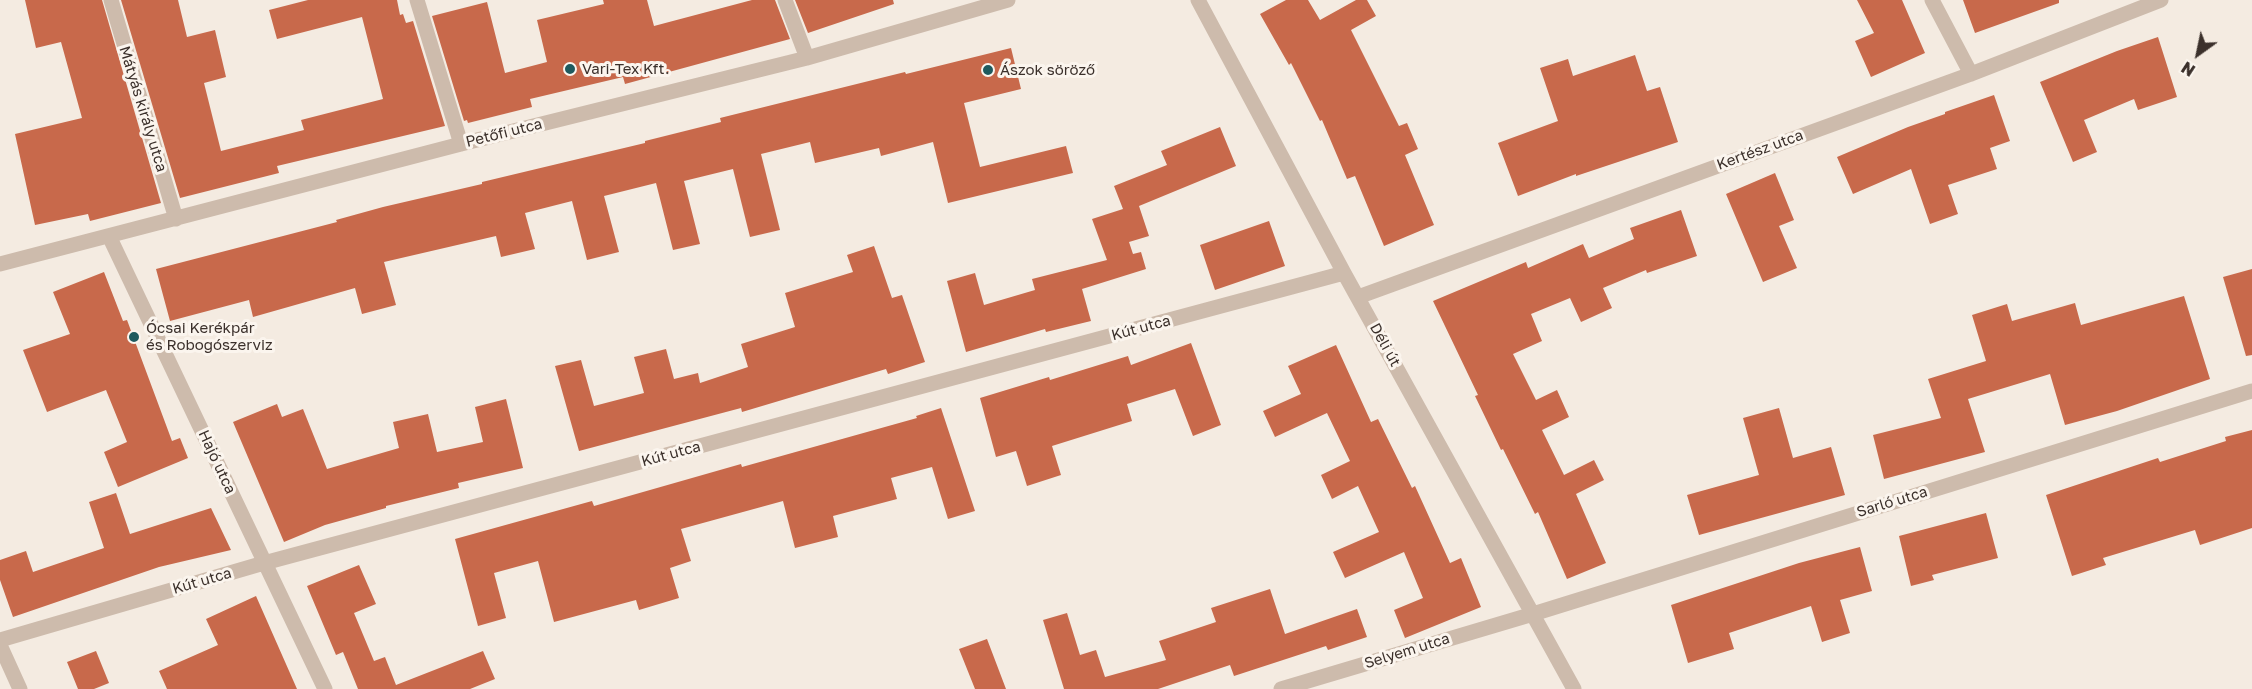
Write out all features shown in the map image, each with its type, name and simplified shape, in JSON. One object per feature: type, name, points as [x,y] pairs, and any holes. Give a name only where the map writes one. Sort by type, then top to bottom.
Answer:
[{"type":"street","name":"Mátyás király utca","points":[[111,0],[176,219]]},
{"type":"street","points":[[417,0],[461,144]]},
{"type":"street","points":[[785,0],[807,58]]},
{"type":"street","name":"Petőfi utca","points":[[0,264],[461,144],[807,58],[1008,0]]},
{"type":"street","name":"Déli út","points":[[1198,0],[1344,273],[1574,689]]},
{"type":"street","points":[[1932,0],[1971,74]]},
{"type":"street","name":"Kertész utca","points":[[1358,297],[1971,74],[2161,0]]},
{"type":"street","name":"Hajó utca","points":[[109,236],[325,689]]},
{"type":"street","name":"Kút utca","points":[[0,640],[264,562],[1344,273]]},
{"type":"street","name":"Sarló utca","points":[[1533,614],[2252,391]]},
{"type":"street","name":"Selyem utca","points":[[1281,689],[1533,614]]},
{"type":"street","points":[[0,645],[20,689]]},
{"type":"building","points":[[25,0],[102,0],[161,203],[90,221],[88,214],[35,225],[15,134],[82,118],[61,42],[36,48]]},
{"type":"building","points":[[121,0],[178,0],[187,37],[215,30],[226,77],[204,83],[221,151],[304,130],[301,120],[383,99],[362,17],[277,39],[269,10],[308,0],[397,0],[400,15],[403,14],[406,23],[413,21],[445,126],[277,166],[279,173],[180,198]]},
{"type":"building","points":[[603,0],[647,0],[654,26],[752,0],[775,0],[790,39],[625,84],[623,77],[530,99],[532,107],[468,123],[467,120],[464,121],[432,16],[487,2],[505,73],[547,62],[537,20],[604,4]]},
{"type":"building","points":[[795,0],[893,0],[894,4],[808,33]]},
{"type":"building","points":[[1286,0],[1308,0],[1320,20],[1356,0],[1367,0],[1376,16],[1351,30],[1399,126],[1407,123],[1418,149],[1405,155],[1434,225],[1384,246],[1355,176],[1347,179],[1322,120],[1320,121],[1291,63],[1289,65],[1260,14]]},
{"type":"building","points":[[1857,0],[1902,0],[1925,53],[1871,77],[1855,41],[1874,33]]},
{"type":"building","points":[[1963,0],[2059,0],[2059,3],[1975,33]]},
{"type":"building","points":[[2158,37],[2177,97],[2138,110],[2134,99],[2084,120],[2097,152],[2073,162],[2040,82]]},
{"type":"building","points":[[1011,48],[1021,89],[964,103],[980,167],[1066,146],[1073,173],[948,203],[933,142],[881,156],[879,148],[815,163],[810,142],[761,154],[780,230],[750,237],[733,169],[684,181],[700,244],[673,250],[656,183],[604,196],[619,252],[587,260],[572,201],[525,213],[535,249],[501,257],[496,236],[384,262],[396,305],[362,314],[355,288],[253,317],[249,300],[170,321],[156,269],[337,222],[336,220],[383,207],[645,143],[645,141],[721,122],[720,118]]},
{"type":"building","points":[[1635,55],[1647,91],[1660,87],[1678,142],[1576,176],[1576,174],[1518,196],[1498,143],[1558,121],[1540,68],[1568,59],[1573,76]]},
{"type":"building","points":[[1994,95],[2010,141],[1990,148],[1997,169],[1948,185],[1958,214],[1930,224],[1911,169],[1853,194],[1837,157],[1945,114],[1945,112]]},
{"type":"building","points":[[1220,127],[1236,166],[1139,206],[1149,236],[1129,242],[1133,254],[1141,252],[1146,269],[1082,289],[1091,321],[1046,332],[1045,329],[966,352],[947,281],[975,273],[984,305],[1035,290],[1032,279],[1107,260],[1092,219],[1123,209],[1114,186],[1167,165],[1161,151]]},
{"type":"building","points":[[1775,173],[1794,220],[1779,226],[1797,268],[1763,282],[1726,194]]},
{"type":"building","points":[[1681,210],[1697,256],[1647,273],[1646,270],[1603,288],[1612,308],[1581,322],[1570,298],[1531,314],[1542,341],[1513,354],[1536,400],[1557,390],[1569,417],[1542,430],[1564,475],[1594,460],[1604,480],[1576,494],[1606,563],[1567,579],[1538,512],[1535,514],[1503,449],[1501,450],[1475,396],[1478,395],[1433,301],[1526,262],[1528,268],[1583,244],[1589,258],[1634,239],[1630,228]]},
{"type":"building","points":[[1269,221],[1285,266],[1215,290],[1200,245]]},
{"type":"building","points":[[874,246],[892,298],[902,295],[925,362],[888,374],[886,369],[742,412],[741,408],[579,451],[555,366],[581,360],[594,406],[644,393],[634,357],[666,349],[674,379],[698,373],[700,383],[748,367],[741,344],[795,327],[785,293],[853,272],[847,255]]},
{"type":"building","points":[[2252,269],[2252,355],[2246,356],[2223,277]]},
{"type":"building","points":[[104,272],[123,321],[127,320],[172,441],[180,438],[188,458],[118,487],[104,452],[127,442],[106,390],[47,412],[23,350],[70,334],[53,292]]},
{"type":"building","points":[[2184,296],[2210,379],[2117,411],[2065,425],[2050,374],[1968,399],[1985,452],[1884,479],[1873,435],[1941,418],[1928,379],[1986,361],[1972,315],[2007,304],[2012,321],[2075,303],[2081,325]]},
{"type":"building","points":[[1191,343],[1221,425],[1193,436],[1175,389],[1127,404],[1132,421],[1052,446],[1061,475],[1027,486],[1016,451],[996,457],[980,398],[1128,356],[1131,365]]},
{"type":"building","points":[[1336,345],[1371,422],[1378,419],[1412,488],[1415,486],[1450,563],[1461,558],[1481,607],[1405,638],[1394,610],[1423,598],[1404,552],[1345,578],[1333,552],[1379,532],[1358,486],[1332,499],[1321,475],[1350,461],[1327,413],[1275,437],[1263,411],[1301,394],[1288,366]]},
{"type":"building","points":[[506,399],[523,468],[458,483],[459,488],[386,506],[386,508],[325,525],[284,542],[233,422],[277,404],[282,417],[303,409],[327,469],[399,448],[393,422],[428,414],[437,452],[483,442],[475,407]]},
{"type":"building","points":[[941,408],[975,511],[948,519],[932,467],[891,478],[897,499],[833,516],[838,537],[795,548],[783,501],[681,529],[691,561],[670,568],[679,598],[639,610],[636,600],[554,622],[538,561],[494,573],[506,618],[478,626],[455,539],[592,501],[594,506],[741,464],[742,467],[917,418],[916,416]]},
{"type":"building","points":[[1779,408],[1793,458],[1831,447],[1845,495],[1699,535],[1687,495],[1759,475],[1743,418]]},
{"type":"building","points":[[2252,430],[2252,528],[2200,545],[2195,530],[2103,558],[2106,565],[2072,576],[2046,495],[2158,458],[2160,462],[2226,441],[2225,437]]},
{"type":"building","points":[[116,493],[130,534],[211,508],[231,550],[159,567],[13,617],[0,580],[0,560],[26,551],[33,572],[104,548],[89,502]]},
{"type":"building","points":[[1986,513],[1998,558],[1932,575],[1934,580],[1911,586],[1899,536]]},
{"type":"building","points":[[1860,547],[1872,591],[1840,600],[1850,633],[1822,642],[1811,606],[1729,633],[1734,649],[1688,663],[1671,605],[1799,563]]},
{"type":"building","points":[[359,565],[376,604],[354,613],[374,661],[385,657],[396,685],[483,651],[495,679],[470,689],[358,689],[343,652],[336,655],[307,586]]},
{"type":"building","points":[[1270,589],[1285,634],[1357,609],[1367,637],[1328,650],[1326,646],[1234,676],[1230,665],[1158,689],[1064,689],[1043,620],[1067,613],[1080,655],[1096,650],[1105,677],[1166,660],[1159,641],[1216,622],[1211,608]]},
{"type":"building","points":[[256,596],[297,689],[167,689],[159,671],[218,645],[206,619]]},
{"type":"building","points":[[987,639],[1006,689],[975,689],[959,649]]},
{"type":"building","points":[[96,651],[109,683],[94,689],[78,689],[67,662]]},
{"type":"place","name":"Vari-Tex Kft.","points":[[570,69]]},
{"type":"place","name":"Ászok söröző","points":[[988,70]]},
{"type":"place","name":"Ócsai Kerékpár és Robogószerviz","points":[[134,337]]}]
